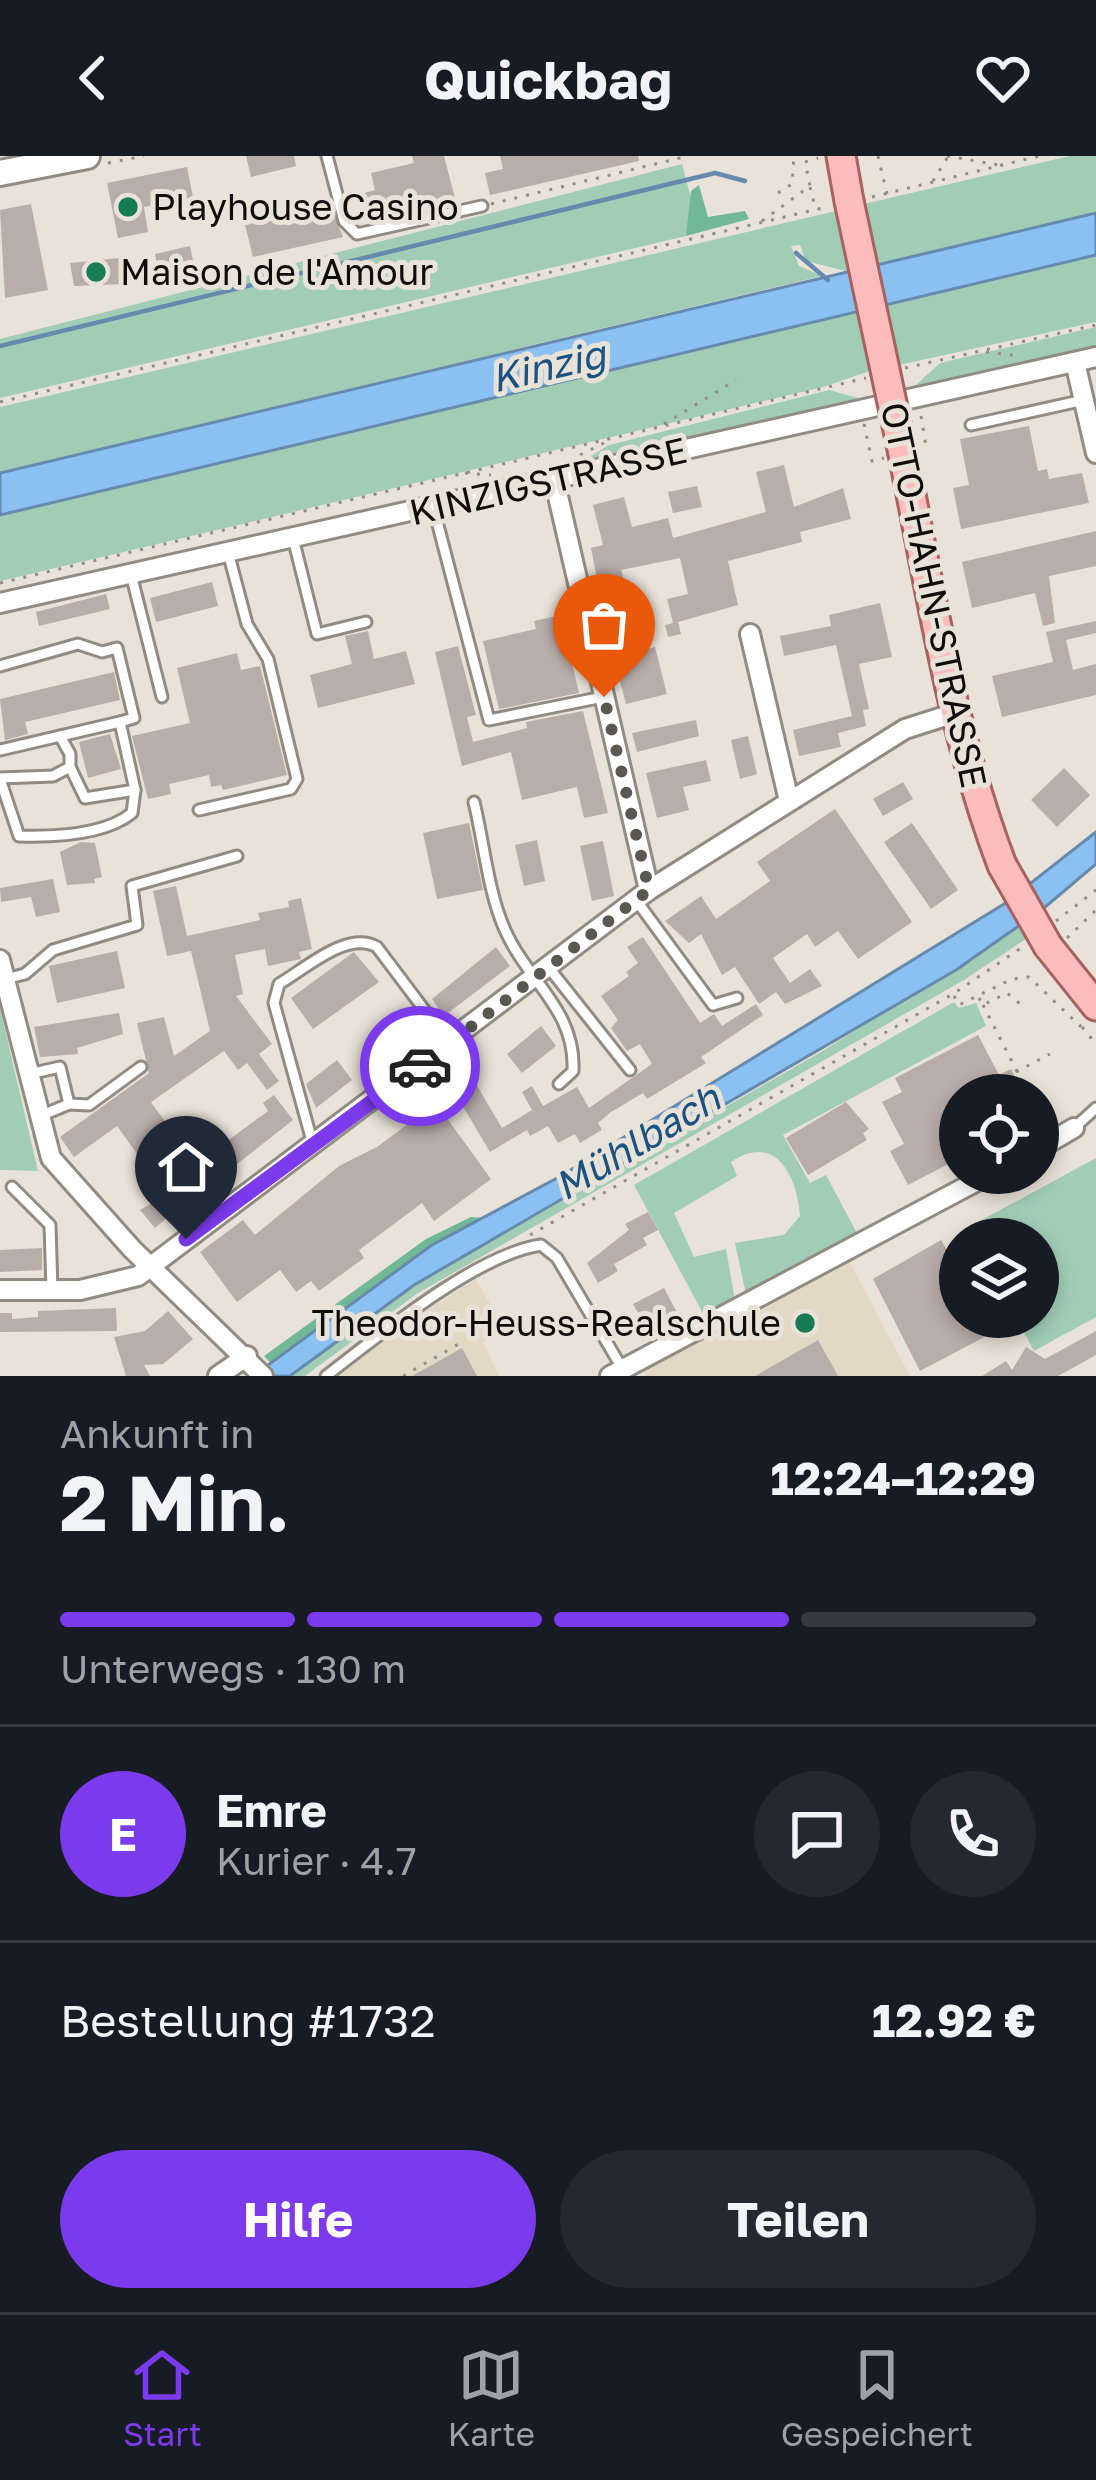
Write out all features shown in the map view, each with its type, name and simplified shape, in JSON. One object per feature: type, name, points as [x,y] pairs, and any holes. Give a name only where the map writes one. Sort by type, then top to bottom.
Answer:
[{"type":"main road","name":"OTTO-HAHN-STRASSE","points":[[831,157],[847,202],[885,373],[915,450],[956,713],[1002,866],[1048,938],[1089,1016]]},
{"type":"street","points":[[0,173],[87,156]]},
{"type":"street","name":"KINZIGSTRASSE","points":[[0,603],[1096,357]]},
{"type":"street","points":[[1075,362],[1096,453]]},
{"type":"street","points":[[554,479],[604,697],[642,895]]},
{"type":"street","points":[[750,634],[789,801]]},
{"type":"street","points":[[0,1290],[52,1291],[139,1276],[642,895],[905,729],[956,713]]},
{"type":"street","points":[[2,969],[51,1158],[132,1249],[153,1264],[255,1366],[218,1376]]},
{"type":"street","points":[[1059,1137],[1074,1128]]},
{"type":"street","points":[[616,1373],[953,1194]]},
{"type":"lane","points":[[327,156],[344,221],[357,234],[482,206]]},
{"type":"lane","points":[[971,425],[1084,400]]},
{"type":"lane","points":[[433,506],[489,720],[604,697]]},
{"type":"lane","points":[[293,538],[317,634],[366,622]]},
{"type":"lane","points":[[199,810],[290,789],[297,779],[268,659],[248,624],[228,552]]},
{"type":"lane","points":[[131,574],[162,697]]},
{"type":"lane","points":[[0,666],[78,644],[102,652],[117,648],[134,718],[0,750]]},
{"type":"lane","points":[[70,766],[53,776],[0,778],[19,836],[50,837],[121,822],[132,813],[136,790],[120,722]]},
{"type":"lane","points":[[60,736],[86,798],[136,790]]},
{"type":"lane","points":[[474,802],[502,924],[630,1070]]},
{"type":"lane","points":[[2,969],[25,974],[53,950],[137,925],[132,886],[237,856]]},
{"type":"lane","points":[[642,895],[712,1005],[737,998]]},
{"type":"lane","points":[[312,1141],[274,1003],[279,984],[345,945],[366,940],[377,946],[450,1044]]},
{"type":"lane","points":[[542,973],[571,1034],[573,1071],[559,1084]]},
{"type":"lane","points":[[40,1115],[69,1104],[89,1105],[141,1066]]},
{"type":"lane","points":[[28,1075],[60,1067],[69,1104]]},
{"type":"lane","points":[[1074,1128],[1096,1108]]},
{"type":"lane","points":[[12,1187],[50,1225],[52,1291]]},
{"type":"lane","points":[[326,1376],[442,1291],[520,1250],[541,1245],[557,1258],[616,1373]]},
{"type":"path","points":[[482,206],[688,156]]},
{"type":"path","points":[[778,193],[792,184],[794,156]]},
{"type":"path","points":[[878,156],[887,194]]},
{"type":"path","points":[[932,182],[947,156],[1001,165]]},
{"type":"path","points":[[0,402],[1039,156]]},
{"type":"path","points":[[815,210],[806,162],[831,157]]},
{"type":"path","points":[[761,223],[778,205],[810,186]]},
{"type":"path","points":[[0,583],[1096,325]]},
{"type":"path","points":[[658,428],[736,380]]},
{"type":"path","points":[[915,450],[917,398]]},
{"type":"path","points":[[861,410],[872,461]]},
{"type":"path","points":[[1048,938],[1096,890]]},
{"type":"path","points":[[545,1226],[1096,910]]},
{"type":"path","points":[[953,994],[959,1005],[1012,979],[1029,977],[1089,1016],[1096,1044]]},
{"type":"path","points":[[983,1005],[1007,993],[1021,1004]]},
{"type":"path","points":[[978,997],[1016,1072],[1050,1054]]},
{"type":"path","points":[[403,1376],[464,1340]]},
{"type":"shaded area","name":"Theodor-Heuss-Realschule","points":[[847,1257],[910,1376],[646,1376],[642,1370]]},
{"type":"shaded area","points":[[476,1279],[505,1331],[483,1343],[499,1376],[338,1376],[377,1343]]},
{"type":"green space","points":[[1070,156],[1096,156],[1096,213],[877,265],[864,204]]},
{"type":"green space","points":[[682,164],[693,206],[686,236],[0,398],[0,339]]},
{"type":"green space","points":[[699,185],[708,217],[745,211],[749,219],[686,236],[691,191]]},
{"type":"green space","points":[[836,211],[849,272],[806,261],[800,245],[791,246],[799,266],[822,276],[0,472],[0,407]]},
{"type":"green space","points":[[1096,255],[1096,322],[899,365],[886,305]]},
{"type":"green space","points":[[857,311],[870,371],[823,387],[0,581],[0,515]]},
{"type":"green space","points":[[1096,327],[1096,349],[906,394],[940,363]]},
{"type":"green space","points":[[829,390],[872,402],[566,471],[609,445]]},
{"type":"green space","points":[[1019,926],[1029,937],[964,980],[418,1293],[305,1376],[290,1376],[414,1285],[821,1052]]},
{"type":"green space","points":[[954,1002],[959,1008],[976,1003],[986,1026],[783,1135],[810,1183],[826,1175],[859,1237],[747,1299],[735,1243],[784,1235],[800,1216],[794,1186],[781,1163],[772,1155],[747,1154],[731,1162],[737,1176],[674,1213],[694,1257],[726,1249],[736,1306],[707,1321],[634,1185]]},
{"type":"green space","points":[[0,1008],[38,1171],[0,1170]]},
{"type":"green space","points":[[1096,1158],[1096,1317],[1059,1337],[1059,1218],[985,1218],[1030,1194],[1059,1194],[1059,1178]]},
{"type":"green space","points":[[471,1217],[487,1218],[432,1245],[271,1363],[264,1356],[426,1239]]},
{"type":"green space","points":[[1027,1338],[1058,1338],[1034,1351]]},
{"type":"water","name":"Kinzig","points":[[1096,213],[1096,255],[0,515],[0,473]]},
{"type":"water","name":"Mühlbach","points":[[1096,832],[1096,864],[1044,908],[956,970],[414,1285],[290,1376],[253,1376],[432,1245],[559,1177],[1004,904]]},
{"type":"building","points":[[246,156],[294,156],[296,166],[251,177]]},
{"type":"building","points":[[412,156],[444,156],[456,202],[368,222],[361,194],[375,190],[371,173],[414,163]]},
{"type":"building","points":[[500,156],[638,156],[639,161],[490,195],[485,173],[503,169]]},
{"type":"building","points":[[187,167],[193,197],[144,207],[148,232],[118,238],[107,183]]},
{"type":"building","points":[[320,200],[321,206],[330,204],[343,237],[253,257],[245,225],[262,221],[260,214]]},
{"type":"building","points":[[31,204],[48,290],[5,298],[0,210]]},
{"type":"building","points":[[190,246],[195,271],[160,279],[155,254]]},
{"type":"building","name":"Maison de l'Amour","points":[[119,258],[124,284],[74,286],[70,263]]},
{"type":"building","points":[[1029,426],[1038,471],[1047,469],[1049,479],[1082,473],[1089,503],[961,529],[953,488],[969,485],[960,439]]},
{"type":"building","points":[[784,465],[794,507],[843,488],[851,519],[800,532],[802,542],[728,561],[738,605],[678,622],[681,634],[668,637],[665,625],[673,623],[667,599],[688,594],[680,558],[621,570],[644,650],[655,647],[667,694],[626,704],[614,658],[623,655],[609,598],[601,599],[591,548],[603,545],[593,505],[624,497],[632,527],[668,518],[673,538],[766,512],[756,472]]},
{"type":"building","points":[[697,486],[702,507],[673,513],[668,492]]},
{"type":"building","points":[[1096,531],[1096,566],[1049,576],[1055,623],[1043,626],[1035,593],[972,608],[962,562]]},
{"type":"building","points":[[212,582],[218,606],[156,622],[150,598]]},
{"type":"building","points":[[106,594],[110,609],[39,626],[36,612]]},
{"type":"building","points":[[880,603],[892,657],[859,664],[869,709],[863,710],[866,726],[838,733],[841,747],[799,756],[793,730],[852,716],[836,645],[784,656],[780,636],[831,626],[829,615]]},
{"type":"building","points":[[561,615],[579,693],[499,709],[483,641],[536,629],[534,621]]},
{"type":"building","points":[[1096,621],[1096,633],[1066,640],[1073,670],[1096,664],[1096,695],[1002,717],[992,676],[1053,662],[1046,632]]},
{"type":"building","points":[[368,631],[374,659],[406,651],[415,684],[318,708],[310,675],[352,664],[345,636]]},
{"type":"building","points":[[458,646],[476,715],[467,717],[473,742],[527,728],[526,722],[583,711],[608,813],[584,818],[577,787],[522,800],[511,752],[462,766],[435,652]]},
{"type":"building","points":[[237,653],[241,670],[260,666],[287,775],[223,790],[221,785],[211,787],[209,775],[169,784],[171,794],[148,799],[132,736],[190,723],[177,668]]},
{"type":"building","points":[[114,672],[120,700],[25,722],[28,734],[5,740],[0,699]]},
{"type":"building","points":[[696,720],[699,736],[637,752],[632,733]]},
{"type":"building","points":[[110,734],[121,769],[88,778],[79,742]]},
{"type":"building","points":[[748,736],[757,774],[740,779],[731,740]]},
{"type":"building","points":[[706,760],[711,781],[683,787],[689,810],[657,818],[646,773]]},
{"type":"building","points":[[1064,768],[1090,795],[1057,827],[1031,800]]},
{"type":"building","points":[[903,782],[913,799],[883,816],[873,799]]},
{"type":"building","points":[[835,809],[912,922],[858,959],[838,931],[815,947],[807,934],[773,958],[790,983],[810,969],[822,986],[785,1004],[776,992],[759,1004],[735,967],[722,975],[701,934],[689,943],[665,921],[701,896],[716,919],[770,881],[757,862]]},
{"type":"building","points":[[469,823],[483,890],[437,899],[423,833]]},
{"type":"building","points":[[912,823],[958,890],[931,909],[884,842]]},
{"type":"building","points":[[537,840],[545,881],[524,886],[515,845]]},
{"type":"building","points":[[603,841],[614,896],[592,901],[580,846]]},
{"type":"building","points":[[81,842],[95,843],[102,877],[94,879],[95,883],[67,885],[60,852]]},
{"type":"building","points":[[53,879],[60,912],[36,917],[31,897],[1,902],[0,888]]},
{"type":"building","points":[[176,886],[187,936],[260,920],[258,913],[289,907],[288,901],[301,898],[312,949],[299,952],[301,959],[268,966],[265,949],[235,955],[243,994],[236,996],[272,1044],[259,1054],[279,1081],[267,1090],[247,1063],[238,1070],[224,1051],[151,1102],[176,1137],[142,1161],[117,1126],[74,1157],[60,1137],[149,1073],[137,1023],[164,1017],[174,1056],[210,1031],[191,951],[167,956],[153,891]]},
{"type":"building","points":[[643,937],[700,1023],[714,1014],[722,1026],[756,1004],[763,1015],[701,1057],[706,1063],[647,1099],[643,1093],[611,1112],[598,1123],[602,1130],[580,1143],[575,1134],[558,1143],[548,1126],[530,1136],[527,1130],[490,1152],[452,1088],[472,1077],[502,1128],[532,1110],[522,1092],[532,1086],[543,1106],[577,1087],[589,1108],[652,1064],[640,1044],[627,1051],[611,1028],[618,1020],[601,996],[629,976],[626,972],[638,963],[627,947]]},
{"type":"building","points":[[496,947],[510,966],[444,1016],[432,999]]},
{"type":"building","points":[[117,951],[125,988],[57,1003],[49,966]]},
{"type":"building","points":[[354,952],[379,982],[313,1029],[291,998]]},
{"type":"building","points":[[119,1013],[123,1034],[77,1048],[78,1054],[40,1057],[34,1027]]},
{"type":"building","points":[[407,1013],[419,1030],[380,1057],[368,1040]]},
{"type":"building","points":[[541,1026],[556,1046],[522,1073],[507,1054]]},
{"type":"building","points":[[978,1035],[998,1074],[939,1074],[939,1169],[908,1185],[890,1151],[904,1144],[882,1102],[902,1092],[895,1078]]},
{"type":"building","points":[[337,1060],[352,1080],[316,1108],[306,1084]]},
{"type":"building","points":[[274,1095],[293,1120],[227,1172],[212,1152],[268,1111],[263,1103]]},
{"type":"building","points":[[846,1102],[869,1129],[863,1133],[867,1140],[808,1175],[786,1138]]},
{"type":"building","points":[[436,1103],[491,1179],[434,1221],[422,1203],[359,1250],[364,1258],[319,1291],[311,1281],[296,1292],[280,1270],[237,1302],[200,1252],[243,1220],[255,1235],[339,1166],[377,1147]]},
{"type":"building","points":[[177,1188],[187,1200],[155,1228],[140,1210]]},
{"type":"building","points":[[648,1212],[658,1230],[643,1238],[647,1245],[614,1264],[618,1271],[598,1283],[587,1263],[629,1230],[625,1224]]},
{"type":"building","points":[[939,1241],[939,1338],[983,1338],[920,1371],[873,1279]]},
{"type":"building","points":[[42,1248],[42,1270],[0,1272],[0,1250]]},
{"type":"building","points":[[664,1288],[681,1320],[651,1336],[633,1304]]},
{"type":"building","points":[[116,1308],[117,1331],[0,1332],[0,1313],[12,1313],[12,1319],[38,1317],[38,1311]]},
{"type":"building","points":[[168,1311],[193,1339],[163,1364],[144,1365],[150,1376],[126,1376],[114,1337],[145,1331]]},
{"type":"building","points":[[1096,1331],[1096,1355],[1058,1376],[982,1376],[1006,1361],[1012,1370],[1026,1347],[1045,1359]]},
{"type":"building","points":[[818,1340],[838,1376],[755,1376]]},
{"type":"building","points":[[462,1348],[477,1376],[412,1376]]},
{"type":"waterway","points":[[0,346],[715,173],[745,181]]},
{"type":"waterway","points":[[796,253],[828,280]]},
{"type":"way so far","points":[[420,1066],[649,890],[604,697]]},
{"type":"place","name":"Playhouse Casino","points":[[128,207]]},
{"type":"place","name":"Maison de l'Amour","points":[[96,272]]},
{"type":"place","name":"Theodor-Heuss-Realschule","points":[[805,1323]]},
{"type":"route","points":[[186,1239],[312,1141],[420,1066]]}]
